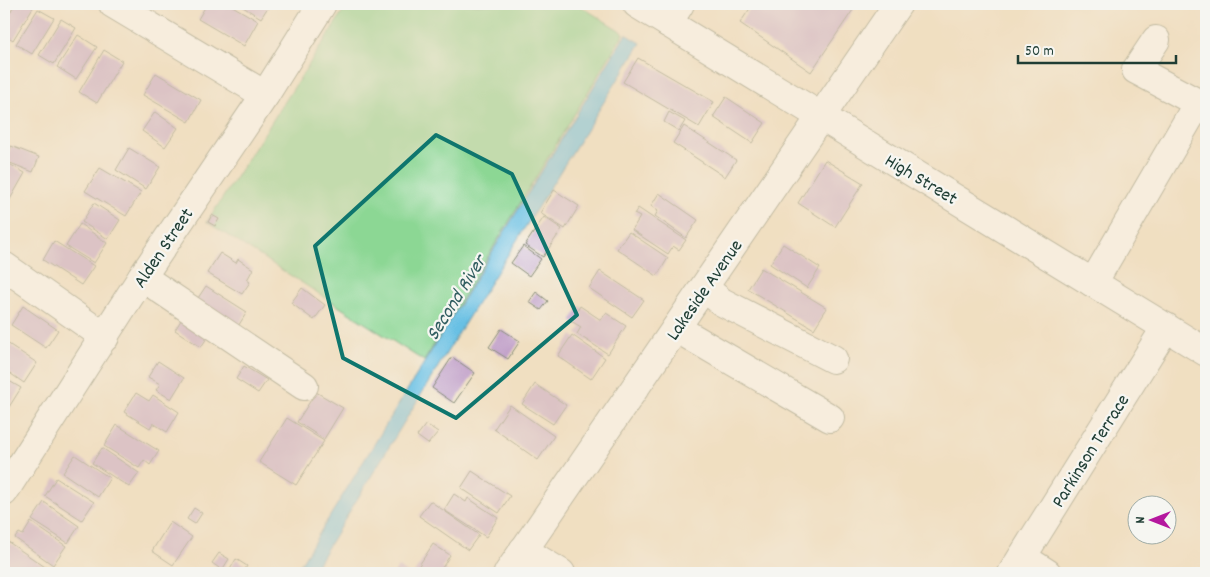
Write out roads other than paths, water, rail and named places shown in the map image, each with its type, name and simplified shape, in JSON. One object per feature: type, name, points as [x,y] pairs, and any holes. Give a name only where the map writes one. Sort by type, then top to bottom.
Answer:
[{"type":"street","points":[[113,4],[265,94]]},
{"type":"street","name":"Alden Street","points":[[4,492],[142,277],[265,94],[322,4]]},
{"type":"street","name":"High Street","points":[[637,4],[674,13],[822,117],[1206,352]]},
{"type":"street","name":"Lakeside Avenue","points":[[508,573],[898,4]]},
{"type":"street","points":[[1094,282],[1198,103],[1136,70],[1156,40]]},
{"type":"street","points":[[4,266],[105,337]]},
{"type":"street","points":[[142,277],[304,386]]},
{"type":"street","points":[[704,288],[722,302],[833,359]]},
{"type":"street","name":"Parkinson Terrace","points":[[1017,565],[1166,327]]},
{"type":"street","points":[[676,328],[830,418]]},
{"type":"street","points":[[524,550],[561,573]]},
{"type":"street","points":[[1017,565],[1047,573]]},
{"type":"water","points":[[626,34],[641,43],[463,326],[312,573],[295,573]]},
{"type":"water label","name":"Second River","points":[[455,297]]}]
